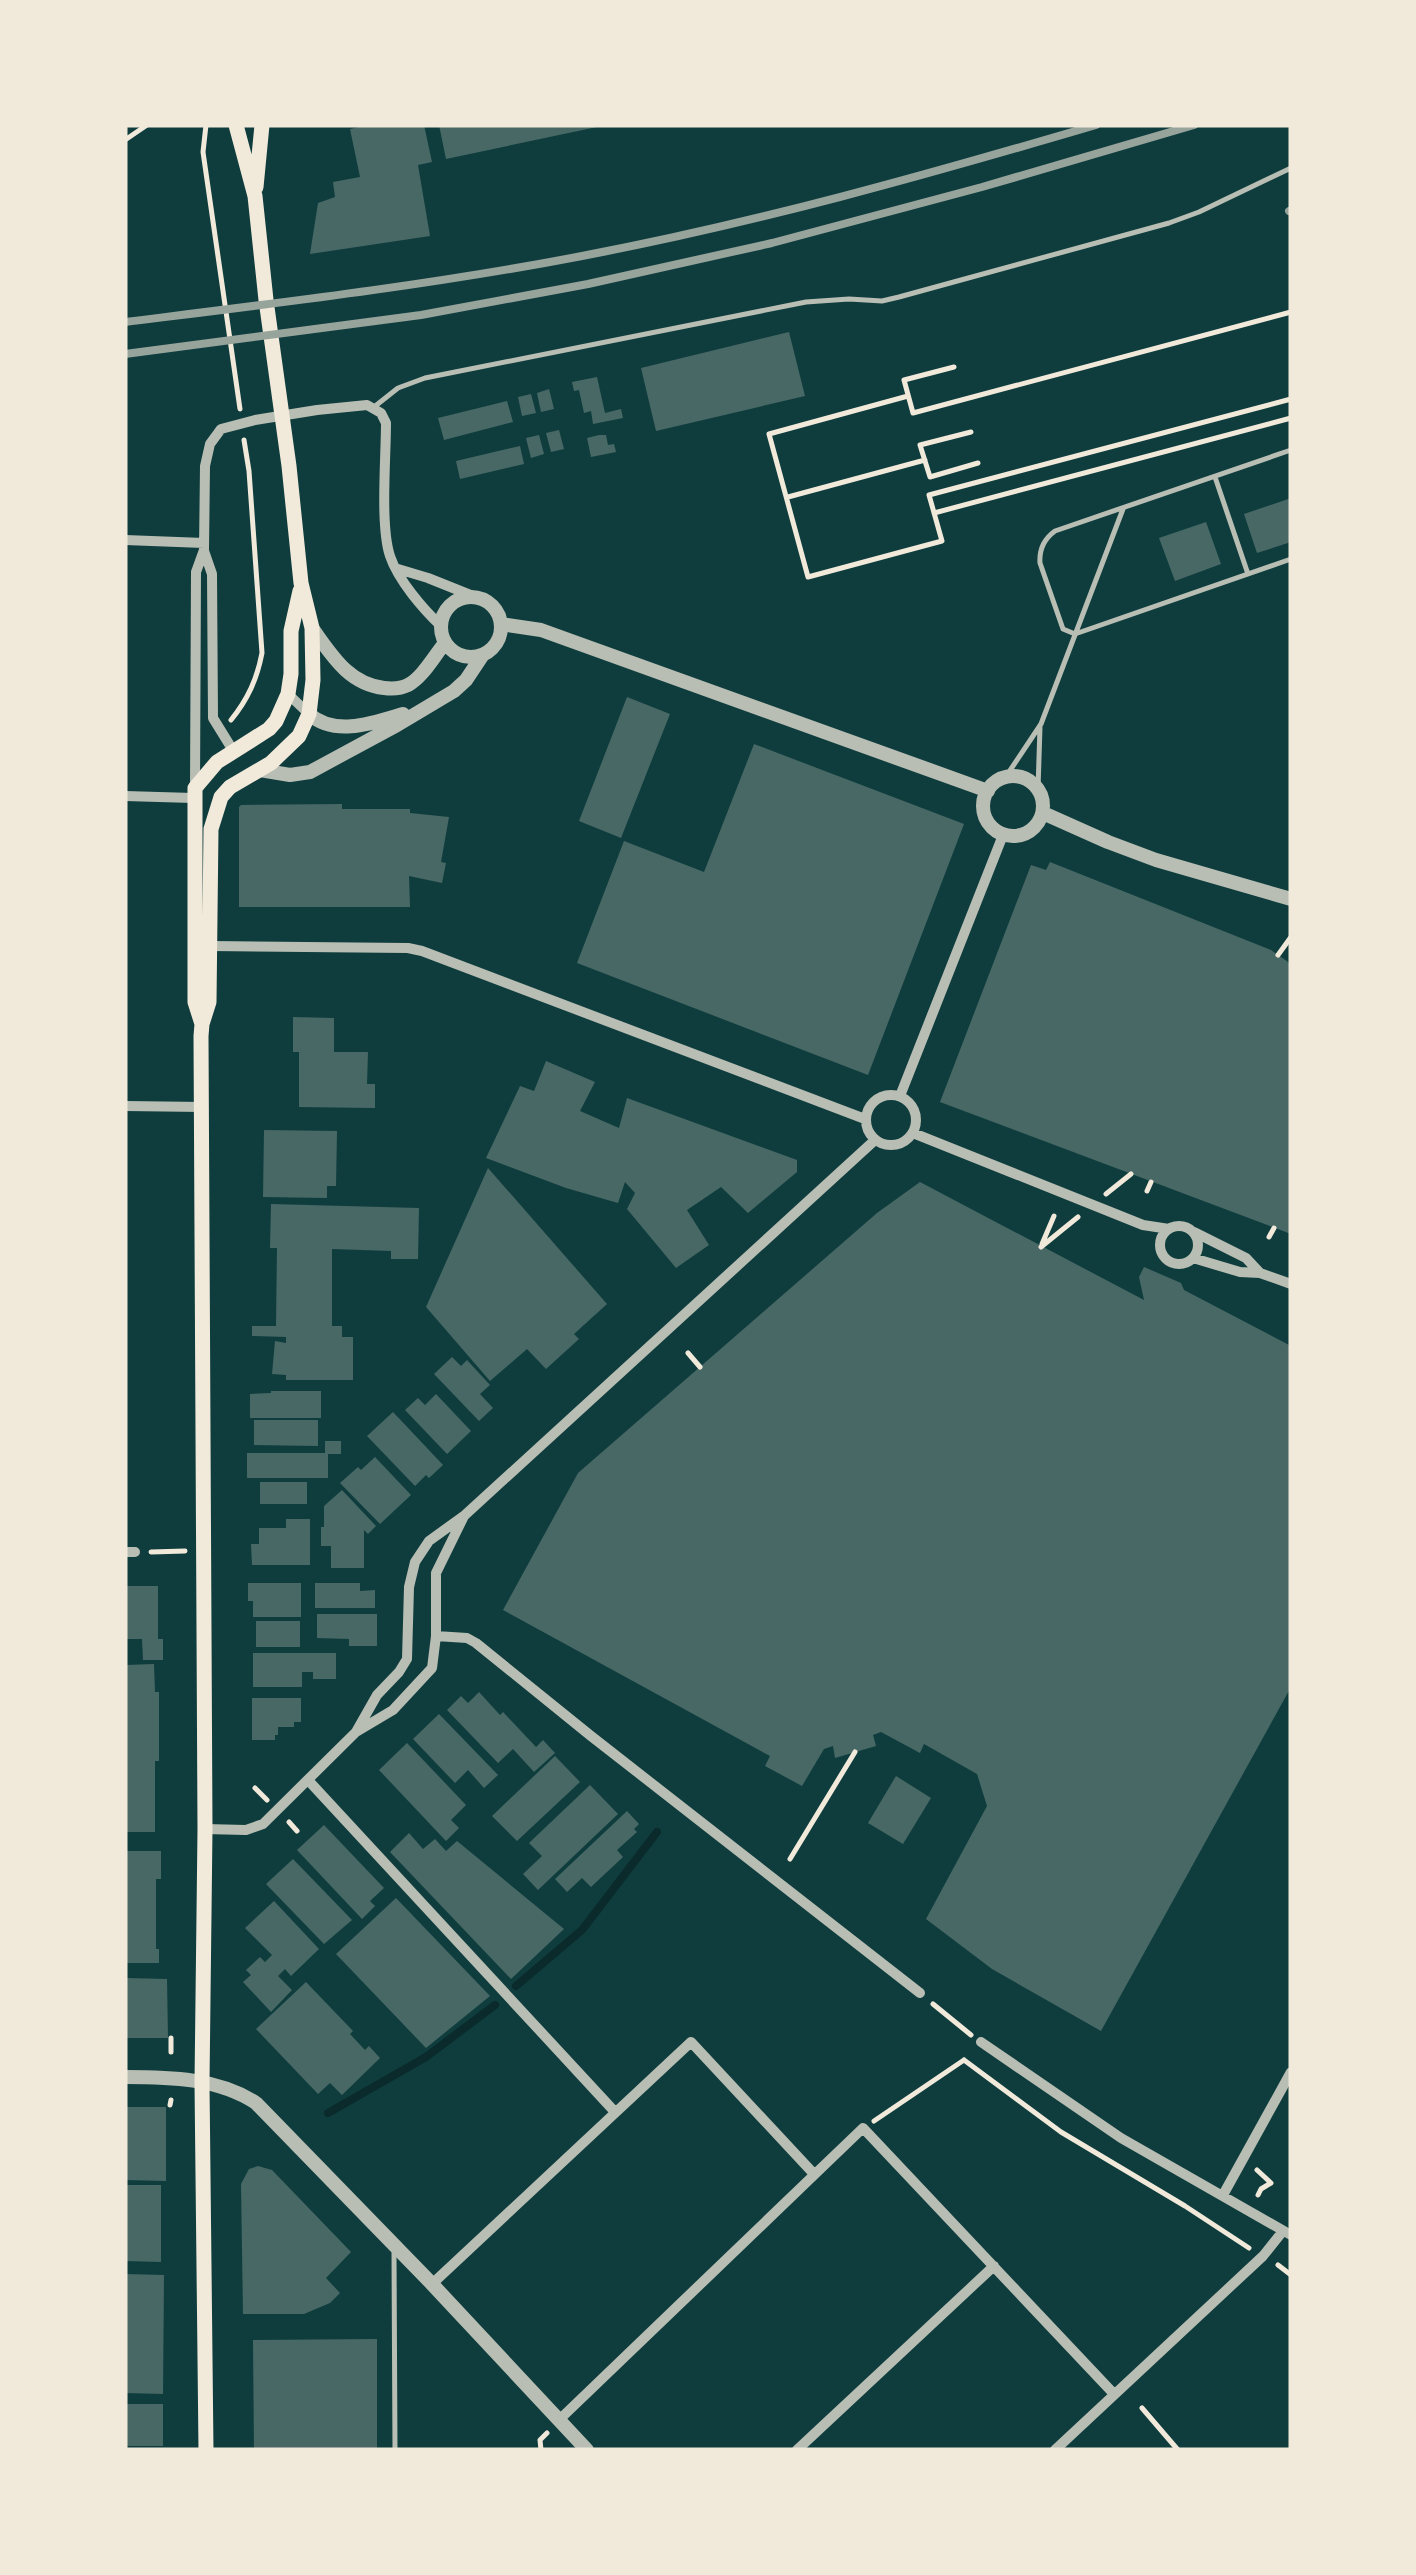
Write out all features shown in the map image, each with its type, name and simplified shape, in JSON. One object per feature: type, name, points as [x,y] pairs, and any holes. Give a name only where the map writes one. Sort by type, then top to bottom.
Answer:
[{"type":"main road","points":[[202,1024],[209,1002],[211,829],[222,797],[230,787],[288,749],[298,736],[309,714],[313,680],[312,628],[301,583],[255,196],[236,125]]},
{"type":"main road","points":[[255,196],[262,125]]},
{"type":"main road","points":[[206,2450],[202,1024],[195,1002],[194,793],[217,762],[276,721],[288,694],[292,631],[301,583]]},
{"type":"street","points":[[125,796],[194,793],[196,572],[204,546],[205,466],[210,444],[226,426],[367,404],[381,412],[386,423],[386,528],[390,558],[421,607],[441,626]]},
{"type":"street","points":[[125,540],[204,546]]},
{"type":"street","points":[[204,546],[212,574],[213,718],[234,752]]},
{"type":"street","points":[[260,770],[290,775],[310,772],[454,691],[496,645],[501,624],[491,603],[397,568]]},
{"type":"street","points":[[474,596],[464,597],[447,608],[441,626],[445,643],[461,656],[482,656]]},
{"type":"street","points":[[501,624],[551,633],[988,791]]},
{"type":"street","points":[[312,628],[348,674],[367,685],[384,688],[411,684],[445,643]]},
{"type":"street","points":[[288,694],[309,714],[330,726],[376,722],[423,708]]},
{"type":"street","points":[[1005,778],[1023,778],[1038,790],[1044,804],[1039,822],[1023,835],[995,830],[985,816],[988,791],[1005,778]]},
{"type":"street","points":[[1043,812],[1156,860],[1291,899]]},
{"type":"street","points":[[900,1096],[1003,834]]},
{"type":"street","points":[[210,946],[422,951],[865,1119]]},
{"type":"street","points":[[892,1094],[913,1108],[916,1125],[900,1144],[892,1145],[876,1140],[865,1119],[877,1098],[892,1094]]},
{"type":"street","points":[[125,1106],[202,1107]]},
{"type":"street","points":[[912,1133],[1143,1225],[1169,1229],[1180,1226],[1246,1258],[1260,1273]]},
{"type":"street","points":[[356,1732],[377,1696],[404,1666],[409,1587],[415,1562],[429,1541],[465,1514],[876,1140]]},
{"type":"street","points":[[1169,1229],[1160,1245],[1164,1256],[1175,1263],[1193,1258],[1198,1248],[1192,1231]]},
{"type":"street","points":[[1193,1258],[1291,1284]]},
{"type":"street","points":[[205,1830],[255,1828],[263,1824],[356,1732],[392,1710],[427,1675],[436,1636],[436,1573],[465,1514]]},
{"type":"street","points":[[436,1636],[467,1638],[476,1643],[920,1993]]},
{"type":"street","points":[[308,1780],[615,2112]]},
{"type":"street","points":[[432,2284],[691,2042],[814,2174]]},
{"type":"street","points":[[980,2042],[1121,2138],[1287,2233],[1055,2450]]},
{"type":"street","points":[[1222,2195],[1291,2072]]},
{"type":"street","points":[[125,2077],[202,2082],[236,2091],[256,2103],[587,2450]]},
{"type":"street","points":[[559,2420],[863,2128],[1114,2394]]},
{"type":"street","points":[[797,2450],[994,2266]]},
{"type":"lane","points":[[374,407],[398,388],[444,374],[806,302],[899,298],[1169,223],[1291,168]]},
{"type":"lane","points":[[1291,450],[1055,531],[1042,546],[1040,563],[1062,628],[1075,634],[1291,559]]},
{"type":"lane","points":[[1215,477],[1248,574]]},
{"type":"lane","points":[[1005,778],[1040,724],[1123,509]]},
{"type":"lane","points":[[196,602],[213,602]]},
{"type":"lane","points":[[195,679],[213,680]]},
{"type":"lane","points":[[1038,790],[1040,724]]},
{"type":"lane","points":[[394,2245],[394,2450]]},
{"type":"path","points":[[125,140],[148,125]]},
{"type":"path","points":[[206,125],[204,164],[240,413]]},
{"type":"path","points":[[954,367],[904,380],[913,413],[1291,312]]},
{"type":"path","points":[[908,396],[769,434],[808,577],[942,541],[929,494],[1291,399]]},
{"type":"path","points":[[934,513],[1291,418]]},
{"type":"path","points":[[244,432],[262,653],[249,694]]},
{"type":"path","points":[[970,432],[920,445],[930,476],[978,463]]},
{"type":"path","points":[[786,498],[924,460]]},
{"type":"path","points":[[1278,955],[1291,937]]},
{"type":"path","points":[[1147,1191],[1151,1182]]},
{"type":"path","points":[[1041,1246],[1054,1216]]},
{"type":"path","points":[[1269,1237],[1274,1228]]},
{"type":"path","points":[[688,1353],[700,1367]]},
{"type":"path","points":[[130,1552],[203,1551]]},
{"type":"path","points":[[790,1860],[855,1752]]},
{"type":"path","points":[[255,1788],[261,1794]]},
{"type":"path","points":[[289,1823],[297,1831]]},
{"type":"path","points":[[863,2128],[964,2060],[980,2042],[920,1993]]},
{"type":"path","points":[[171,2038],[171,2052]]},
{"type":"path","points":[[964,2060],[1061,2132],[1250,2248]]},
{"type":"path","points":[[1253,2168],[1270,2183],[1259,2192]]},
{"type":"path","points":[[1232,2236],[1238,2226]]},
{"type":"path","points":[[1275,2263],[1291,2275]]},
{"type":"path","points":[[1142,2408],[1178,2450]]},
{"type":"path","points":[[540,2440],[540,2450]]},
{"type":"building","points":[[368,125],[424,125],[432,162],[418,165],[430,236],[310,254],[318,203],[335,197],[333,182],[360,177],[350,129]]},
{"type":"building","points":[[439,125],[597,125],[597,127],[446,159]]},
{"type":"building","points":[[789,332],[805,396],[656,431],[641,368]]},
{"type":"building","points":[[597,377],[605,413],[621,409],[623,418],[593,424],[591,411],[584,413],[579,390],[574,391],[572,382]]},
{"type":"building","points":[[549,389],[554,409],[541,412],[537,393]]},
{"type":"building","points":[[531,394],[536,413],[522,416],[518,397]]},
{"type":"building","points":[[507,401],[513,422],[444,440],[438,418]]},
{"type":"building","points":[[559,430],[564,449],[551,452],[546,433]]},
{"type":"building","points":[[539,435],[544,454],[531,458],[526,438]]},
{"type":"building","points":[[606,435],[608,445],[614,444],[616,452],[591,457],[587,438]]},
{"type":"building","points":[[520,446],[524,464],[460,479],[456,461]]},
{"type":"building","points":[[1291,498],[1291,542],[1257,553],[1244,514]]},
{"type":"building","points":[[1206,522],[1221,564],[1175,581],[1159,538]]},
{"type":"building","points":[[627,697],[670,714],[621,838],[579,821]]},
{"type":"building","points":[[754,744],[964,824],[868,1075],[577,963],[624,841],[704,872]]},
{"type":"building","points":[[342,804],[342,809],[410,809],[410,813],[449,817],[441,862],[446,863],[442,883],[409,876],[410,907],[239,907],[241,805]]},
{"type":"building","points":[[1050,862],[1271,950],[1291,964],[1291,1234],[940,1102],[1031,865],[1046,870]]},
{"type":"building","points":[[293,1017],[334,1018],[334,1052],[368,1052],[367,1084],[375,1084],[375,1108],[299,1107],[299,1052],[293,1052]]},
{"type":"building","points":[[546,1061],[595,1082],[580,1111],[619,1128],[627,1098],[797,1160],[797,1172],[748,1213],[721,1187],[687,1210],[709,1245],[676,1268],[627,1209],[635,1193],[625,1182],[618,1203],[486,1158],[520,1086],[534,1091]]},
{"type":"building","points":[[264,1130],[337,1131],[336,1186],[327,1186],[327,1198],[263,1197]]},
{"type":"building","points":[[488,1168],[607,1304],[574,1334],[579,1339],[546,1369],[527,1349],[490,1381],[426,1307]]},
{"type":"building","points":[[920,1182],[1144,1300],[1139,1277],[1144,1267],[1181,1283],[1184,1290],[1291,1346],[1291,1687],[1101,2031],[992,1969],[926,1919],[987,1806],[977,1774],[924,1744],[920,1753],[881,1732],[873,1735],[876,1746],[835,1758],[833,1746],[824,1749],[802,1786],[765,1766],[770,1756],[503,1610],[578,1473],[877,1213]]},
{"type":"building","points":[[271,1204],[419,1208],[418,1259],[391,1259],[391,1251],[332,1249],[332,1326],[342,1326],[342,1337],[353,1337],[353,1380],[286,1380],[286,1375],[272,1374],[275,1341],[286,1343],[286,1337],[252,1336],[252,1326],[276,1326],[277,1248],[270,1248]]},
{"type":"building","points":[[452,1357],[461,1366],[467,1360],[490,1385],[480,1394],[493,1408],[479,1421],[434,1374]]},
{"type":"building","points":[[321,1391],[321,1418],[250,1418],[250,1394]]},
{"type":"building","points":[[436,1394],[471,1431],[447,1454],[405,1410],[418,1398],[425,1405]]},
{"type":"building","points":[[393,1412],[443,1465],[415,1486],[367,1436]]},
{"type":"building","points":[[254,1420],[318,1420],[318,1446],[254,1445]]},
{"type":"building","points":[[325,1441],[341,1441],[341,1454],[328,1454],[328,1478],[247,1478],[247,1453],[325,1453]]},
{"type":"building","points":[[375,1457],[411,1495],[380,1524],[340,1483]]},
{"type":"building","points":[[260,1482],[307,1482],[307,1504],[260,1504]]},
{"type":"building","points":[[342,1490],[376,1526],[368,1534],[364,1530],[364,1568],[331,1568],[331,1546],[321,1546],[324,1506]]},
{"type":"building","points":[[286,1519],[310,1519],[310,1565],[252,1565],[251,1544],[259,1544],[259,1528],[286,1528]]},
{"type":"building","points":[[248,1583],[301,1583],[301,1617],[253,1617]]},
{"type":"building","points":[[315,1583],[360,1583],[360,1591],[375,1590],[375,1608],[315,1608]]},
{"type":"building","points":[[125,1586],[158,1586],[158,1639],[163,1639],[163,1660],[143,1660],[142,1639],[125,1639]]},
{"type":"building","points":[[317,1614],[377,1614],[377,1646],[349,1646],[349,1639],[317,1638]]},
{"type":"building","points":[[256,1621],[300,1621],[300,1647],[256,1647]]},
{"type":"building","points":[[253,1653],[336,1653],[336,1679],[313,1679],[313,1672],[302,1672],[302,1687],[253,1687]]},
{"type":"building","points":[[154,1664],[155,1692],[159,1692],[155,1832],[125,1832],[125,1665]]},
{"type":"building","points":[[479,1692],[536,1747],[543,1740],[555,1753],[534,1772],[513,1749],[498,1763],[447,1710],[461,1696],[468,1703]]},
{"type":"building","points":[[252,1698],[301,1698],[301,1722],[294,1722],[294,1727],[278,1727],[275,1740],[252,1740]]},
{"type":"building","points":[[439,1714],[498,1775],[484,1788],[468,1770],[455,1783],[413,1739]]},
{"type":"building","points":[[407,1743],[466,1805],[451,1820],[459,1828],[446,1841],[379,1770]]},
{"type":"building","points":[[555,1756],[580,1782],[517,1841],[492,1816]]},
{"type":"building","points":[[896,1776],[931,1798],[903,1844],[868,1823]]},
{"type":"building","points":[[590,1785],[618,1814],[538,1890],[523,1874],[542,1856],[529,1843]]},
{"type":"building","points":[[627,1811],[639,1824],[634,1829],[637,1832],[617,1850],[623,1857],[591,1887],[582,1878],[567,1892],[555,1879]]},
{"type":"building","points":[[324,1825],[384,1888],[370,1901],[375,1906],[362,1919],[297,1850]]},
{"type":"building","points":[[409,1833],[423,1849],[435,1839],[446,1851],[457,1841],[564,1929],[511,1979],[390,1852]]},
{"type":"building","points":[[125,1851],[161,1851],[161,1879],[156,1879],[159,1963],[125,1963]]},
{"type":"building","points":[[293,1859],[352,1920],[324,1944],[266,1884]]},
{"type":"building","points":[[396,1898],[490,1996],[426,2048],[336,1954]]},
{"type":"building","points":[[274,1901],[319,1949],[291,1976],[285,1969],[278,1976],[292,1990],[271,2012],[243,1982],[251,1975],[246,1970],[260,1957],[265,1962],[272,1955],[245,1928]]},
{"type":"building","points":[[125,1978],[167,1979],[168,2038],[125,2038]]},
{"type":"building","points":[[306,1982],[353,2031],[350,2034],[365,2050],[369,2046],[380,2058],[342,2095],[330,2083],[318,2094],[256,2029]]},
{"type":"building","points":[[125,2107],[166,2107],[166,2181],[125,2180]]},
{"type":"building","points":[[258,2166],[272,2170],[351,2252],[326,2278],[340,2293],[330,2303],[304,2314],[243,2314],[241,2184],[249,2169]]},
{"type":"building","points":[[125,2185],[161,2185],[161,2262],[125,2261]]},
{"type":"building","points":[[125,2274],[164,2275],[163,2394],[125,2393]]},
{"type":"building","points":[[377,2339],[377,2450],[254,2450],[253,2340]]},
{"type":"building","points":[[125,2404],[163,2404],[163,2446],[125,2446]]},
{"type":"waterway","points":[[516,1986],[582,1930],[657,1832]]},
{"type":"waterway","points":[[328,2113],[426,2057],[495,2005]]},
{"type":"railway","points":[[125,322],[411,285],[647,243],[840,197],[1096,125]]},
{"type":"railway","points":[[125,354],[421,315],[588,284],[772,243],[1194,125]]}]
